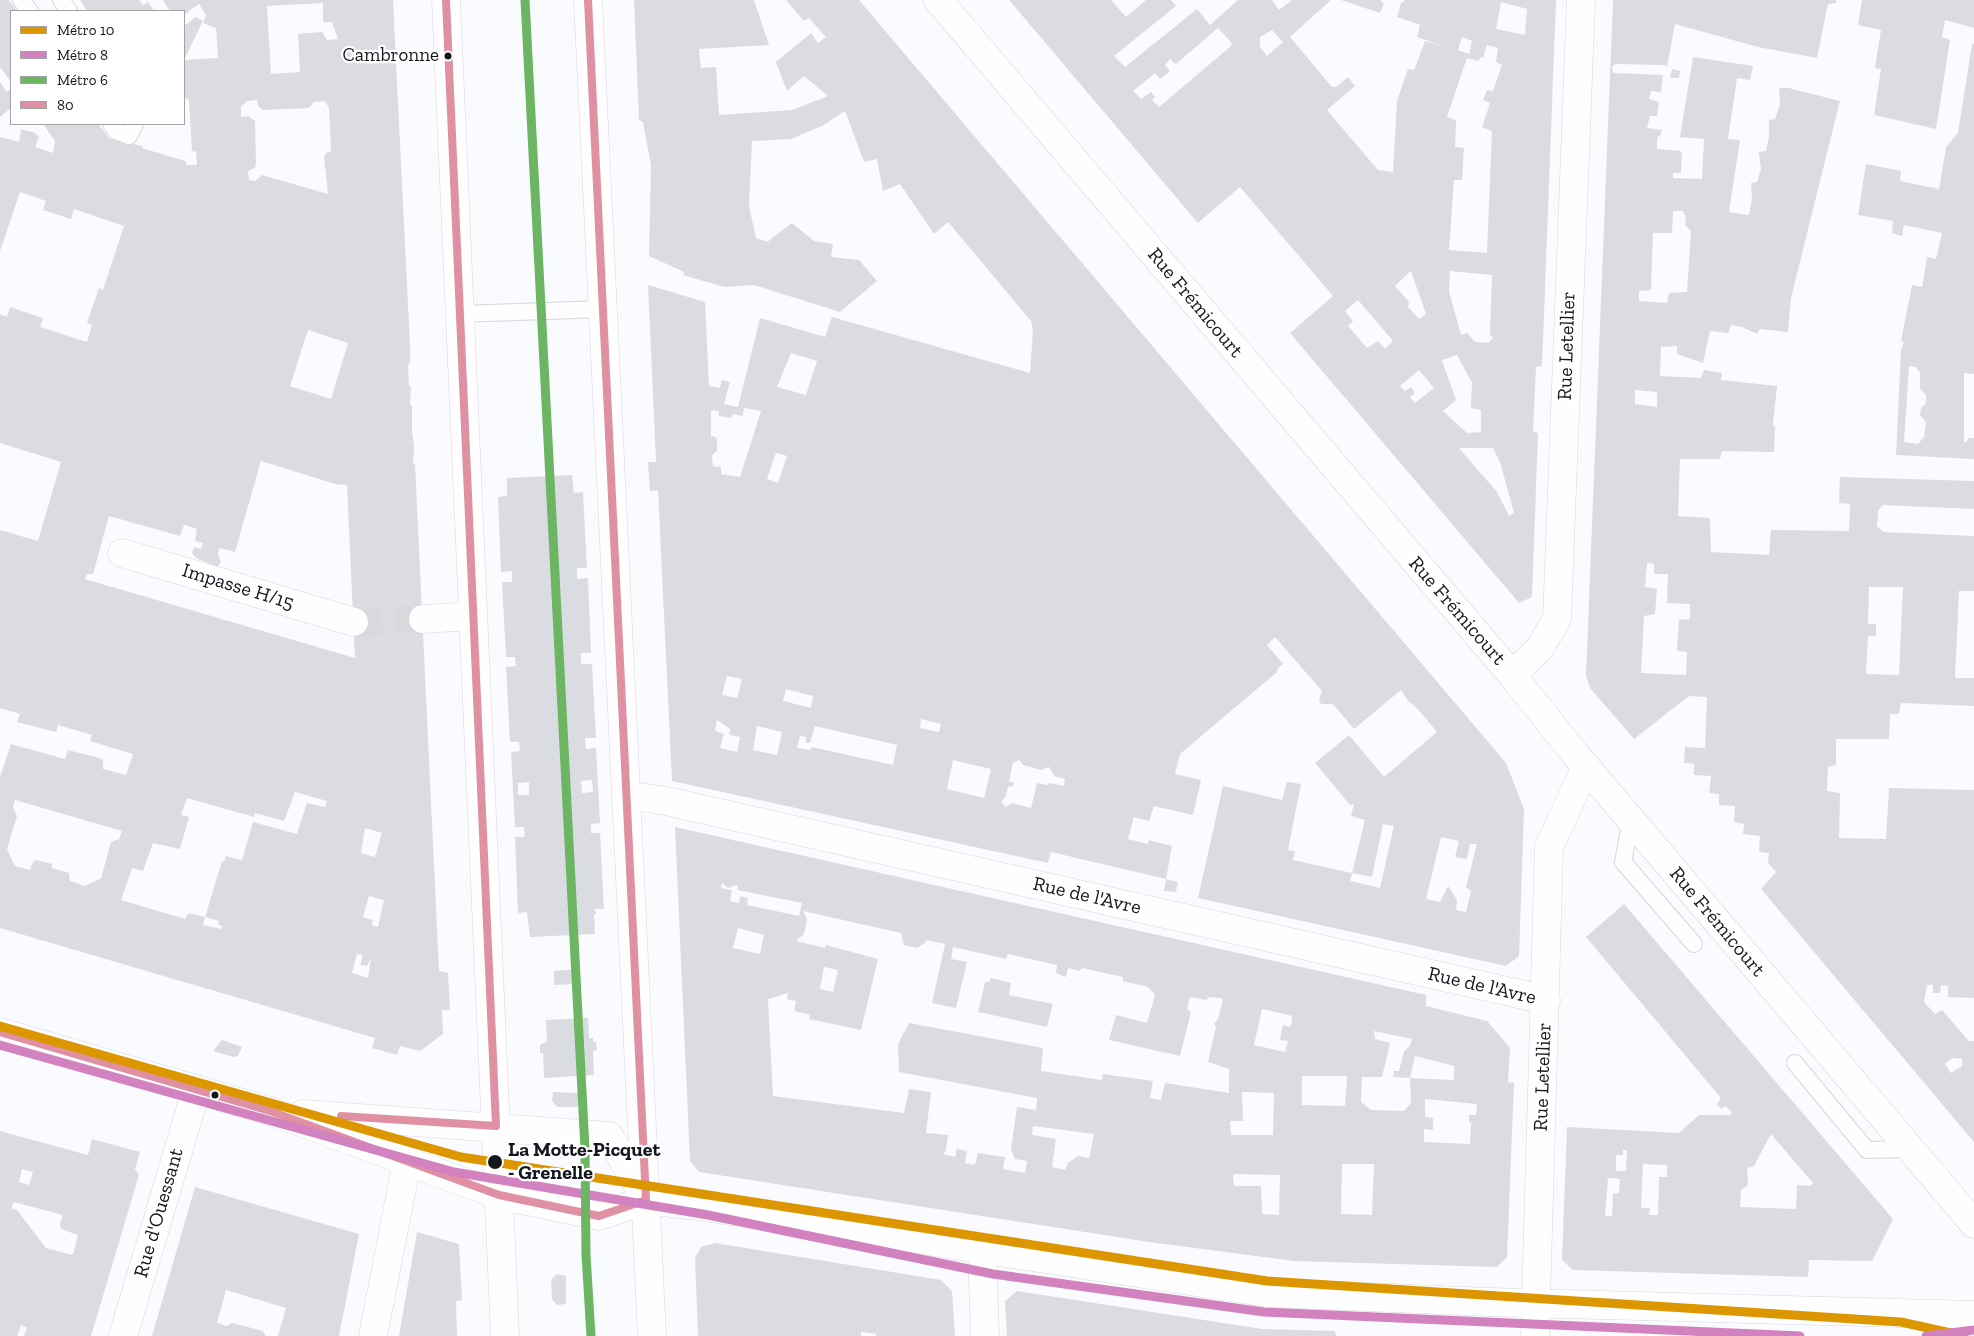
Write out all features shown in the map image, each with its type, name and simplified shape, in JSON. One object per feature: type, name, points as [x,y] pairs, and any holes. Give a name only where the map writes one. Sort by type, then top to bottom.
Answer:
[{"type":"main road","points":[[446,0],[505,1336]]},
{"type":"main road","points":[[588,0],[652,1336]]},
{"type":"main road","name":"Rue Frémicourt","points":[[938,0],[1512,675],[1586,767],[1909,1150],[1974,1224]]},
{"type":"main road","name":"Rue Letellier","points":[[1512,675],[1540,648],[1557,618],[1581,0]]},
{"type":"main road","name":"Impasse H/15","points":[[122,553],[354,622]]},
{"type":"main road","points":[[423,619],[473,616]]},
{"type":"main road","name":"Rue Letellier","points":[[1535,1336],[1549,847],[1586,767]]},
{"type":"main road","name":"Rue de l'Avre","points":[[627,795],[666,801],[1546,1000]]},
{"type":"main road","points":[[0,1032],[273,1112],[499,1195],[600,1216],[646,1200],[1268,1293],[1536,1304],[1974,1315]]},
{"type":"main road","name":"Rue d'Ouessant","points":[[122,1336],[196,1090]]},
{"type":"main road","points":[[273,1112],[496,1126],[609,1136],[646,1200]]},
{"type":"main road","points":[[373,1336],[407,1162]]},
{"type":"main road","points":[[982,1249],[985,1336]]},
{"type":"lane","points":[[112,125],[116,131],[129,136],[134,125]]},
{"type":"lane","points":[[460,314],[603,309]]},
{"type":"lane","points":[[1631,819],[1623,862],[1694,944]]},
{"type":"lane","points":[[1795,1063],[1867,1150],[1909,1150]]},
{"type":"building","points":[[0,0],[9,0],[16,10],[10,10],[10,81],[0,67]]},
{"type":"building","points":[[80,0],[139,0],[143,5],[148,2],[153,10],[86,10]]},
{"type":"building","points":[[163,0],[393,0],[410,346],[410,363],[408,364],[409,386],[411,386],[410,405],[412,405],[413,464],[415,464],[439,971],[448,973],[450,1010],[442,1010],[443,1034],[420,1051],[400,1046],[397,1055],[372,1048],[375,1038],[0,928],[0,777],[11,744],[65,759],[68,750],[103,759],[103,769],[126,775],[133,754],[90,741],[92,735],[58,725],[56,732],[17,722],[20,714],[0,708],[0,530],[38,541],[61,462],[0,443],[0,314],[7,317],[10,307],[43,318],[40,327],[87,342],[92,325],[87,323],[99,288],[103,290],[124,226],[74,209],[71,219],[43,210],[46,201],[20,192],[0,251],[0,137],[19,142],[21,129],[35,133],[39,137],[35,147],[53,153],[55,141],[44,125],[99,125],[110,139],[143,146],[142,148],[185,161],[187,165],[197,165],[196,152],[192,151],[189,100],[185,98],[185,60],[218,58],[216,28],[203,23],[206,15],[199,4],[185,14],[185,10],[169,10]],"holes":[[[323,3],[323,22],[332,22],[338,39],[327,40],[322,32],[298,34],[300,72],[271,74],[267,6]],[[257,100],[258,106],[263,110],[309,108],[314,102],[324,101],[329,107],[331,152],[327,152],[324,157],[328,194],[262,175],[255,181],[249,180],[248,171],[255,168],[256,164],[255,121],[248,116],[241,117],[241,107],[247,101]],[[308,330],[348,343],[331,399],[290,386]],[[261,461],[335,484],[347,485],[355,658],[85,579],[87,574],[93,574],[109,516],[180,536],[184,525],[197,529],[195,541],[203,543],[201,549],[194,547],[192,553],[196,558],[217,567],[221,562],[218,554],[219,548],[235,552]],[[295,792],[327,801],[325,807],[307,803],[297,834],[253,822],[242,860],[226,856],[224,862],[222,861],[205,917],[189,913],[185,919],[121,900],[132,868],[143,871],[153,843],[180,849],[189,817],[181,815],[187,798],[254,817],[255,813],[284,821]],[[15,800],[122,831],[119,839],[111,842],[101,878],[85,886],[70,881],[69,873],[52,868],[52,864],[36,860],[33,862],[30,870],[15,866],[7,849],[17,816],[13,807]],[[365,828],[382,833],[375,857],[361,853]],[[369,896],[384,900],[378,927],[372,925],[373,920],[363,917]],[[205,917],[219,921],[218,924],[222,926],[221,929],[203,925]],[[357,954],[363,955],[360,965],[367,966],[371,958],[368,978],[352,973]]]},
{"type":"building","points":[[634,0],[754,0],[769,45],[699,49],[701,68],[716,67],[719,115],[792,110],[828,96],[804,76],[787,91],[776,62],[811,33],[818,43],[826,37],[809,18],[804,21],[786,0],[859,0],[1506,763],[1524,809],[1519,956],[1506,966],[1198,898],[1223,786],[1282,800],[1287,782],[1301,784],[1288,850],[1295,851],[1293,860],[1352,873],[1365,820],[1351,816],[1354,804],[1350,805],[1315,763],[1349,735],[1384,777],[1437,732],[1415,706],[1408,701],[1401,690],[1354,729],[1333,704],[1321,704],[1319,699],[1322,691],[1275,637],[1267,645],[1283,664],[1278,668],[1277,672],[1180,754],[1175,774],[1201,780],[1193,815],[1154,806],[1149,821],[1134,817],[1128,839],[1148,844],[1149,840],[1172,846],[1166,879],[1051,852],[1048,863],[672,781],[658,490],[650,491],[648,462],[656,462],[648,285],[705,302],[709,386],[720,388],[722,380],[730,382],[724,404],[738,407],[760,318],[825,337],[832,317],[1030,373],[1033,330],[1031,321],[948,222],[934,234],[900,184],[883,191],[877,159],[864,162],[845,111],[822,126],[791,139],[752,141],[749,206],[756,238],[772,243],[768,241],[792,223],[814,241],[833,244],[831,257],[859,260],[877,281],[840,312],[754,285],[724,287],[683,275],[684,272],[649,256],[651,165],[643,122],[639,120]],"holes":[[[791,353],[817,361],[806,395],[777,387]],[[744,408],[761,411],[740,477],[721,474],[721,467],[713,466],[712,455],[717,451],[717,440],[716,437],[711,436],[711,410],[719,411],[719,416],[731,418],[733,414],[743,416]],[[776,453],[787,456],[778,483],[767,479]],[[727,676],[742,679],[737,698],[722,695]],[[786,689],[813,696],[811,708],[783,701]],[[921,719],[941,724],[939,732],[920,728]],[[717,720],[730,729],[729,735],[740,737],[737,752],[720,748],[724,734],[715,731]],[[757,726],[782,732],[777,755],[753,750]],[[815,726],[897,745],[893,765],[812,747],[810,750],[797,748],[800,736],[806,737],[806,743],[810,743]],[[953,760],[991,769],[984,798],[947,789]],[[1019,760],[1023,765],[1041,770],[1049,767],[1054,776],[1065,779],[1064,786],[1037,783],[1031,808],[1012,803],[1006,807],[1001,802],[1006,796],[1008,787],[1013,786],[1014,783],[1009,781],[1013,763]],[[1383,824],[1394,826],[1380,888],[1350,881],[1352,873],[1372,877]],[[1441,837],[1459,841],[1455,857],[1467,859],[1470,844],[1477,844],[1466,887],[1471,891],[1466,912],[1456,910],[1457,900],[1448,886],[1440,902],[1426,899]]]},
{"type":"building","points":[[1009,0],[1111,0],[1126,17],[1146,0],[1171,0],[1176,6],[1114,56],[1125,67],[1197,9],[1210,25],[1238,0],[1272,0],[1279,10],[1292,0],[1331,0],[1290,37],[1332,87],[1336,87],[1348,77],[1355,86],[1327,110],[1378,170],[1393,172],[1397,101],[1408,69],[1414,70],[1425,41],[1443,46],[1417,37],[1420,25],[1397,17],[1401,3],[1405,0],[1556,0],[1542,366],[1536,367],[1533,432],[1538,433],[1532,597],[1519,603],[1290,333],[1333,296],[1240,187],[1198,223]],"holes":[[[1501,2],[1527,9],[1525,35],[1496,29]],[[1218,28],[1232,43],[1231,46],[1159,107],[1152,100],[1155,97],[1151,92],[1141,99],[1133,91],[1155,73],[1160,79],[1170,71],[1165,65],[1170,59],[1175,64]],[[1272,30],[1283,42],[1267,56],[1260,47],[1260,37]],[[1462,37],[1472,41],[1469,54],[1458,50]],[[1487,45],[1498,48],[1496,62],[1502,65],[1493,91],[1487,90],[1483,100],[1490,103],[1482,127],[1492,131],[1487,253],[1449,250],[1454,180],[1462,180],[1464,148],[1455,147],[1456,120],[1447,117],[1467,58],[1479,61],[1480,57],[1483,58]],[[1411,271],[1426,314],[1419,319],[1408,307],[1409,302],[1395,286]],[[1450,271],[1492,275],[1490,334],[1493,338],[1488,343],[1475,342],[1467,333],[1461,335],[1449,291]],[[1358,300],[1393,341],[1385,349],[1378,341],[1367,348],[1348,326],[1353,321],[1345,311]],[[1457,355],[1472,383],[1471,408],[1481,410],[1481,432],[1467,433],[1443,411],[1456,400],[1442,360]],[[1419,370],[1434,388],[1415,403],[1410,397],[1415,393],[1411,387],[1405,391],[1400,386]],[[1459,448],[1493,448],[1500,462],[1514,513],[1509,516],[1497,492]]]},
{"type":"building","points":[[1341,0],[1380,0],[1384,4],[1380,13]]},
{"type":"building","points":[[1613,0],[1836,0],[1836,3],[1828,4],[1817,58],[1758,47],[1675,24],[1667,67],[1665,65],[1616,64],[1612,66],[1613,73],[1663,75],[1661,92],[1651,91],[1649,99],[1659,102],[1657,116],[1650,116],[1647,128],[1662,130],[1660,136],[1657,137],[1657,149],[1680,151],[1682,154],[1681,173],[1673,173],[1673,178],[1702,179],[1704,139],[1680,137],[1693,57],[1753,66],[1750,80],[1737,78],[1728,139],[1740,140],[1729,212],[1749,215],[1752,198],[1751,183],[1757,182],[1761,169],[1759,152],[1766,151],[1769,137],[1769,120],[1775,119],[1780,105],[1779,88],[1789,88],[1840,101],[1791,298],[1788,332],[1760,329],[1757,334],[1742,327],[1731,325],[1728,333],[1710,331],[1703,363],[1677,354],[1677,346],[1661,347],[1660,376],[1701,378],[1704,370],[1722,373],[1721,380],[1777,386],[1773,425],[1775,427],[1774,452],[1722,451],[1720,459],[1680,459],[1678,516],[1710,518],[1711,552],[1769,555],[1771,530],[1849,531],[1850,504],[1839,503],[1840,477],[1974,481],[1974,509],[1883,505],[1878,511],[1877,526],[1883,532],[1974,536],[1974,591],[1959,591],[1955,678],[1974,678],[1974,706],[1901,703],[1899,714],[1890,714],[1889,739],[1836,739],[1836,765],[1828,767],[1827,791],[1840,793],[1839,838],[1886,839],[1889,788],[1974,790],[1974,998],[1948,997],[1948,986],[1941,985],[1940,993],[1933,993],[1933,985],[1927,985],[1924,1002],[1935,1014],[1942,1010],[1969,1041],[1974,1041],[1974,1142],[1761,889],[1776,872],[1768,863],[1769,853],[1759,852],[1760,836],[1743,834],[1744,824],[1734,822],[1735,806],[1719,805],[1719,794],[1709,793],[1711,776],[1694,775],[1694,764],[1684,763],[1685,747],[1705,748],[1707,697],[1689,696],[1634,739],[1590,688],[1586,676]],"holes":[[[1673,211],[1683,211],[1686,217],[1685,225],[1691,231],[1687,292],[1669,293],[1667,303],[1639,301],[1639,291],[1651,290],[1653,233],[1672,233]],[[1635,390],[1657,392],[1657,407],[1635,404]],[[1647,563],[1654,564],[1654,574],[1668,574],[1667,603],[1690,604],[1690,619],[1679,620],[1677,651],[1687,652],[1686,675],[1641,673],[1644,616],[1655,614],[1657,589],[1645,587]],[[1869,587],[1903,587],[1899,675],[1866,674],[1868,636],[1876,636],[1876,624],[1868,624]],[[1952,1058],[1962,1059],[1962,1066],[1951,1073],[1945,1064]]]},
{"type":"building","points":[[1862,0],[1974,0],[1974,28],[1945,20],[1942,37],[1950,40],[1936,129],[1874,115],[1881,69],[1875,68],[1881,30],[1858,25]]},
{"type":"building","points":[[196,17],[203,21],[185,58],[185,25]]},
{"type":"building","points":[[1972,44],[1974,44],[1974,374],[1964,373],[1964,442],[1967,442],[1968,438],[1974,438],[1974,459],[1896,455],[1901,350],[1904,342],[1901,341],[1912,285],[1922,287],[1927,257],[1936,259],[1942,233],[1904,225],[1902,236],[1892,233],[1893,221],[1858,215],[1866,164],[1901,171],[1900,181],[1939,189],[1946,147],[1958,133]],"holes":[[[1909,366],[1916,367],[1920,373],[1920,389],[1926,395],[1926,403],[1921,408],[1920,415],[1926,422],[1924,437],[1918,444],[1904,442]]]},
{"type":"building","points":[[1672,69],[1680,71],[1679,78],[1670,78]]},
{"type":"building","points":[[0,82],[7,92],[10,90],[10,109],[0,117]]},
{"type":"building","points":[[572,475],[574,493],[583,492],[587,568],[577,568],[577,579],[588,578],[591,653],[581,653],[581,664],[592,664],[596,738],[585,738],[586,749],[596,748],[600,823],[591,824],[591,833],[600,833],[604,909],[595,909],[595,934],[530,937],[527,912],[518,913],[515,837],[525,837],[524,827],[515,827],[511,752],[520,751],[519,742],[510,742],[506,667],[516,666],[515,657],[506,657],[502,582],[512,582],[512,571],[501,572],[498,497],[507,496],[507,478]],"holes":[[[592,780],[593,792],[582,793],[581,781]],[[529,782],[529,795],[518,795],[518,783]]]},
{"type":"building","points":[[675,827],[1426,995],[1426,1006],[1487,1021],[1510,1048],[1508,1082],[1514,1083],[1507,1257],[1497,1267],[1294,1261],[1149,1242],[699,1172],[690,1161]],"holes":[[[722,883],[728,888],[736,885],[738,886],[737,890],[802,903],[799,916],[747,905],[748,898],[740,896],[739,903],[730,901],[732,890],[721,888]],[[803,911],[901,933],[904,945],[917,948],[925,943],[926,940],[945,944],[932,1003],[956,1008],[967,962],[951,959],[953,947],[1006,959],[1008,954],[1057,965],[1056,973],[1066,977],[1068,968],[1080,971],[1082,968],[1123,977],[1123,981],[1148,987],[1155,995],[1147,1023],[1116,1015],[1109,1040],[1180,1056],[1191,1012],[1187,1009],[1190,997],[1207,1000],[1208,997],[1223,999],[1218,1019],[1214,1024],[1216,1026],[1208,1062],[1229,1069],[1229,1093],[1165,1083],[1161,1100],[1150,1098],[1153,1081],[1103,1074],[1102,1080],[1041,1071],[1043,1048],[909,1023],[898,1044],[899,1072],[1037,1098],[1036,1110],[1017,1107],[1011,1150],[1015,1159],[1027,1161],[1025,1173],[1003,1169],[1005,1157],[978,1153],[975,1165],[965,1163],[967,1151],[957,1149],[955,1157],[943,1154],[946,1150],[948,1135],[926,1133],[931,1092],[909,1089],[904,1113],[773,1096],[768,999],[788,993],[787,999],[796,1001],[794,1011],[810,1015],[809,1019],[861,1030],[878,959],[826,945],[825,948],[796,941],[804,934],[807,919]],[[738,928],[764,935],[760,954],[733,948]],[[824,967],[838,970],[833,992],[820,989]],[[1262,1009],[1292,1016],[1291,1027],[1283,1025],[1280,1040],[1288,1041],[1285,1052],[1254,1045]],[[1374,1031],[1412,1039],[1410,1046],[1404,1051],[1399,1071],[1394,1071],[1393,1077],[1410,1078],[1411,1103],[1404,1111],[1371,1110],[1361,1102],[1362,1077],[1382,1077],[1390,1043],[1375,1039]],[[1415,1056],[1454,1066],[1454,1080],[1410,1078]],[[1302,1076],[1347,1076],[1345,1106],[1302,1105]],[[1242,1092],[1274,1093],[1273,1135],[1231,1135],[1230,1121],[1243,1121]],[[1425,1099],[1477,1104],[1476,1115],[1469,1115],[1469,1122],[1471,1122],[1470,1144],[1424,1142],[1424,1129],[1433,1130],[1433,1118],[1425,1117]],[[1033,1126],[1094,1134],[1089,1158],[1078,1156],[1068,1163],[1065,1170],[1052,1167],[1056,1139],[1032,1135]],[[1342,1164],[1374,1164],[1372,1215],[1341,1214]],[[1233,1174],[1280,1175],[1279,1215],[1262,1214],[1261,1186],[1234,1186]]]},
{"type":"building","points":[[1166,879],[1178,882],[1176,892],[1164,891]]},
{"type":"building","points":[[1624,904],[1893,1219],[1872,1261],[1809,1260],[1808,1277],[1573,1270],[1562,1260],[1567,1127],[1679,1133],[1699,1115],[1730,1115],[1732,1113],[1726,1106],[1721,1109],[1717,1104],[1720,1097],[1586,937]],"holes":[[[1771,1134],[1813,1183],[1810,1186],[1797,1185],[1796,1209],[1740,1207],[1741,1190],[1748,1185],[1747,1168],[1754,1166]],[[1623,1150],[1627,1150],[1626,1171],[1616,1171],[1616,1155],[1623,1155]],[[1643,1164],[1667,1165],[1667,1177],[1659,1177],[1658,1215],[1649,1215],[1650,1208],[1641,1208]],[[1608,1178],[1620,1179],[1619,1193],[1613,1194],[1612,1216],[1605,1216]]]},
{"type":"building","points":[[576,970],[576,984],[554,985],[554,971]]},
{"type":"building","points":[[991,978],[1011,983],[1009,995],[1053,1004],[1047,1027],[978,1012],[985,982],[989,982]]},
{"type":"building","points":[[588,1018],[589,1038],[593,1038],[593,1042],[596,1042],[597,1050],[593,1051],[594,1075],[544,1078],[543,1053],[540,1053],[540,1045],[547,1041],[546,1020]]},
{"type":"building","points":[[222,1040],[242,1047],[238,1056],[233,1057],[213,1051]]},
{"type":"building","points":[[553,1092],[581,1093],[581,1102],[577,1107],[557,1107],[552,1101]]},
{"type":"building","points":[[0,1131],[88,1155],[92,1139],[140,1152],[135,1169],[139,1175],[91,1336],[24,1336],[27,1328],[21,1325],[17,1336],[0,1336]],"holes":[[[22,1169],[33,1172],[29,1185],[19,1182]],[[14,1202],[63,1215],[60,1224],[61,1229],[78,1235],[73,1255],[46,1248],[17,1210],[11,1208]]]},
{"type":"building","points":[[195,1187],[359,1234],[339,1336],[278,1336],[286,1308],[226,1290],[217,1323],[227,1326],[232,1323],[263,1331],[266,1336],[152,1336]]},
{"type":"building","points":[[417,1232],[459,1244],[462,1300],[456,1301],[457,1336],[399,1336]]},
{"type":"building","points":[[715,1243],[941,1280],[952,1291],[955,1336],[876,1336],[876,1334],[861,1332],[861,1336],[698,1336],[695,1258],[701,1247]]},
{"type":"building","points":[[557,1274],[566,1276],[566,1304],[557,1305],[552,1299],[551,1280]]},
{"type":"building","points":[[1017,1291],[1262,1329],[1335,1331],[1336,1336],[1007,1336],[1005,1301]]},
{"type":"tunnel","points":[[354,622],[423,619]]},
{"type":"metro line","name":"6","points":[[525,0],[585,1149],[586,1255],[591,1336]]},
{"type":"metro line","name":"10","points":[[0,1026],[461,1157],[1267,1281],[1901,1322],[1964,1336]]},
{"type":"metro line","name":"8","points":[[0,1045],[454,1172],[708,1215],[993,1274],[1264,1312],[1800,1336]]},
{"type":"metro line","name":"8","points":[[1926,1336],[1974,1330]]},
{"type":"transit line","name":"80","points":[[341,1116],[496,1126],[446,0]]},
{"type":"transit line","name":"80","points":[[0,1032],[273,1112],[499,1195],[599,1216],[646,1200],[588,0]]},
{"type":"place","name":"Cambronne","points":[[448,56]]},
{"type":"place","name":"La Motte-Picquet - Grenelle","points":[[495,1162]]}]
